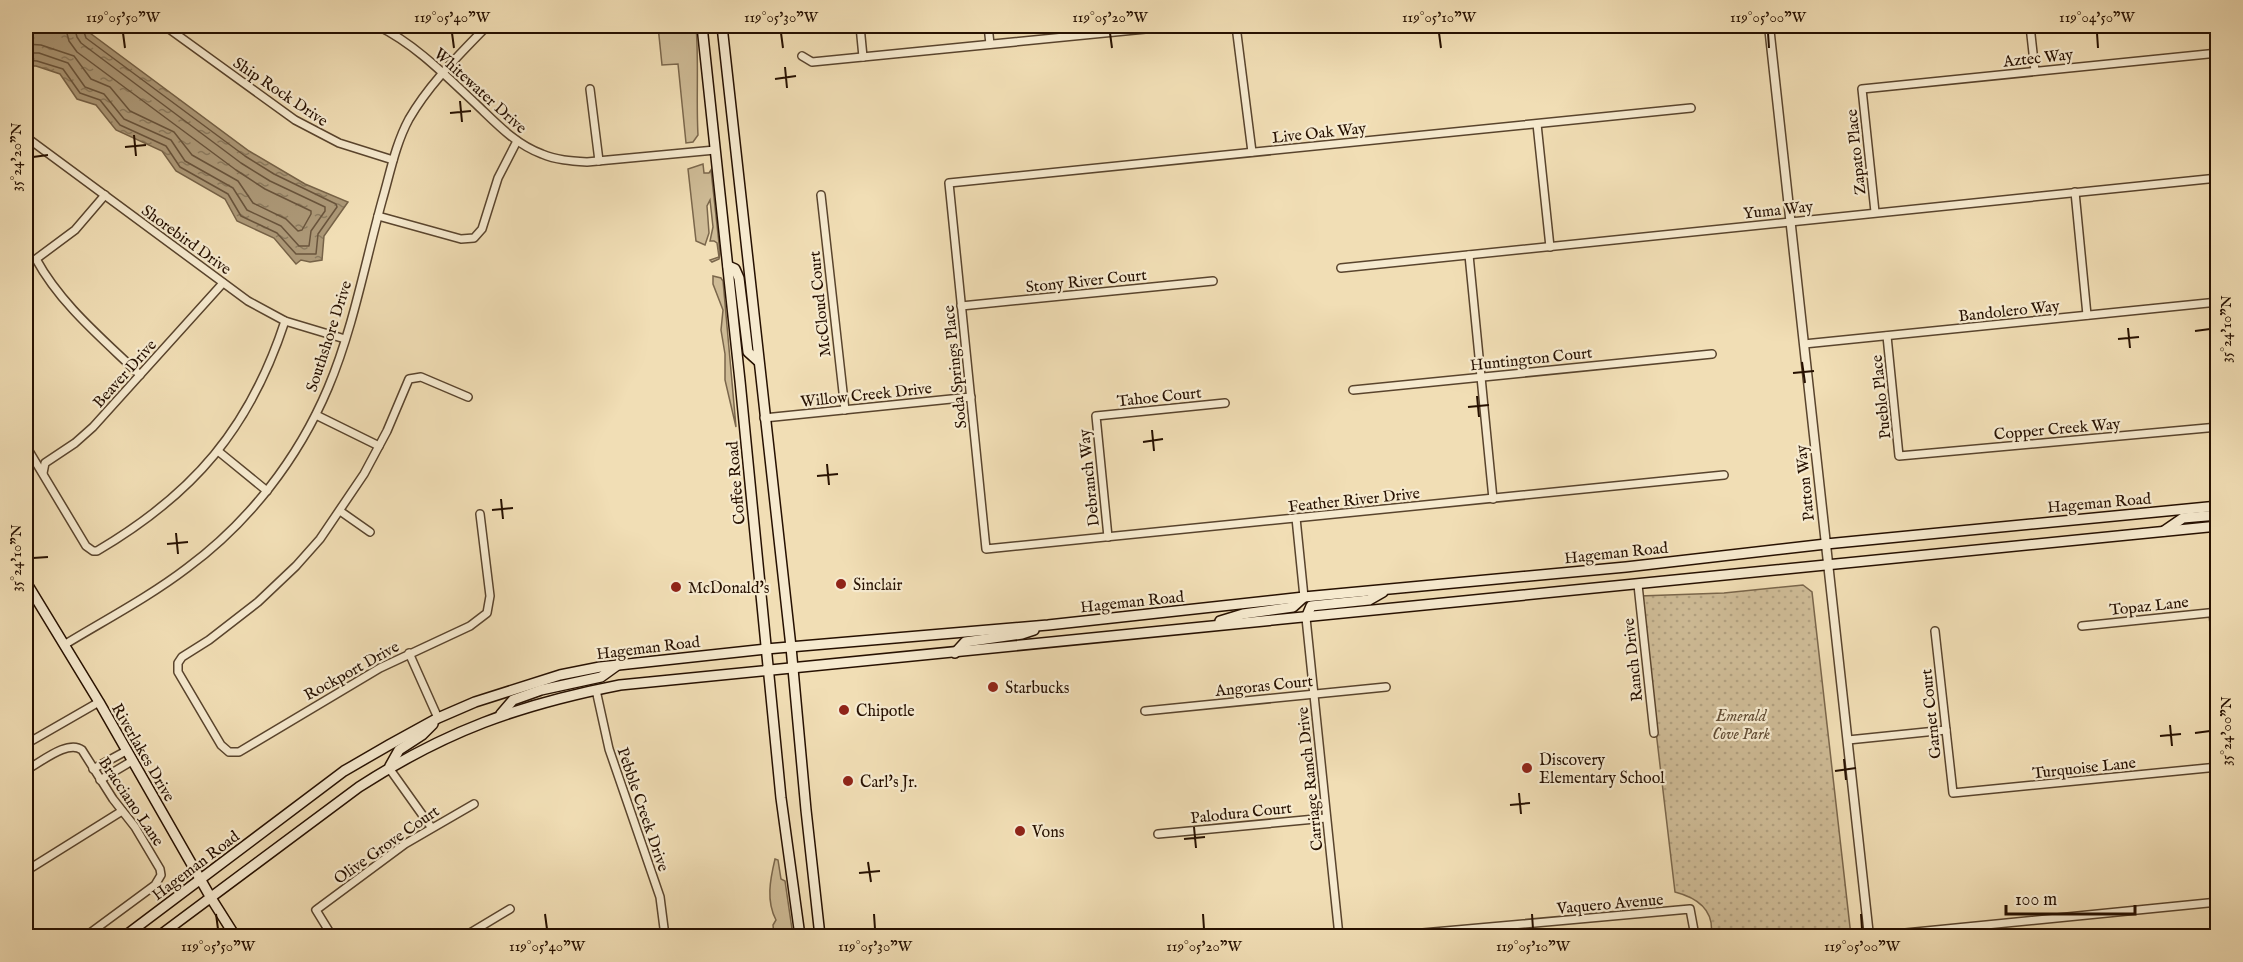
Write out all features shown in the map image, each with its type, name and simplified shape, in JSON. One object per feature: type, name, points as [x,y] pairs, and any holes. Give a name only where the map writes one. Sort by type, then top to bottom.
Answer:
[{"type":"main road","name":"Coffee Road","points":[[702,26],[781,798],[800,936]]},
{"type":"main road","points":[[722,26],[791,647],[820,936]]},
{"type":"main road","points":[[728,266],[735,269],[740,285],[748,352],[758,361]]},
{"type":"main road","name":"Hageman Road","points":[[125,936],[344,771],[438,718],[475,702],[560,675],[619,664],[766,649],[1048,625],[1304,597],[1626,567],[1826,544],[2217,506]]},
{"type":"main road","points":[[2162,532],[2183,518],[2217,515]]},
{"type":"main road","name":"Hageman Road","points":[[159,936],[359,787],[389,768],[445,738],[499,716],[568,695],[620,685],[2217,526]]},
{"type":"main road","name":"Riverlakes Drive","points":[[26,582],[99,702],[200,880],[235,936]]},
{"type":"main road","points":[[1305,618],[1311,606],[1369,600],[1387,590]]},
{"type":"main road","points":[[1204,626],[1243,614],[1293,607],[1304,597]]},
{"type":"main road","points":[[955,653],[965,642],[1022,634],[1048,625]]},
{"type":"main road","points":[[499,716],[513,700],[542,690],[601,677],[619,664]]},
{"type":"main road","points":[[389,768],[399,750],[422,735],[438,718]]},
{"type":"street","name":"Ship Rock Drive","points":[[165,26],[295,120],[339,143],[393,160]]},
{"type":"street","name":"Whitewater Drive","points":[[378,26],[403,40],[517,141],[541,154],[570,161],[599,161],[715,150]]},
{"type":"street","name":"Southshore Drive","points":[[64,645],[188,568],[234,528],[267,491],[302,441],[328,387],[345,339],[393,160],[408,122],[418,104],[442,74],[487,26]]},
{"type":"street","points":[[860,26],[863,57]]},
{"type":"street","points":[[988,26],[990,44]]},
{"type":"street","points":[[802,56],[812,62],[1115,29],[1176,26]]},
{"type":"street","points":[[1236,26],[1252,152]]},
{"type":"street","name":"Patton Way","points":[[1769,26],[1869,936]]},
{"type":"street","points":[[2030,26],[2035,71]]},
{"type":"street","name":"Aztec Way","points":[[1862,89],[2217,53]]},
{"type":"street","points":[[590,88],[599,161]]},
{"type":"street","name":"Zapato Place","points":[[1862,89],[1875,212]]},
{"type":"street","name":"Live Oak Way","points":[[949,183],[1691,108]]},
{"type":"street","points":[[1537,123],[1550,247]]},
{"type":"street","name":"Shorebird Drive","points":[[26,137],[248,301],[285,321],[345,339]]},
{"type":"street","points":[[378,216],[460,238],[474,238],[482,229],[502,170],[517,141]]},
{"type":"street","name":"Yuma Way","points":[[1341,268],[1790,220],[2217,178]]},
{"type":"street","name":"Soda Springs Place","points":[[949,183],[986,549]]},
{"type":"street","points":[[2074,192],[2087,315]]},
{"type":"street","points":[[105,195],[75,230],[36,259],[67,303],[140,375]]},
{"type":"street","name":"McCloud Court","points":[[820,195],[845,410]]},
{"type":"street","points":[[1469,255],[1493,499]]},
{"type":"street","name":"Stony River Court","points":[[962,306],[1213,281]]},
{"type":"street","name":"Beaver Drive","points":[[43,475],[42,469],[45,463],[75,443],[93,427],[223,283]]},
{"type":"street","name":"Bandolero Way","points":[[1804,344],[2217,302]]},
{"type":"street","points":[[26,446],[86,546],[97,551],[145,521],[189,483],[218,451],[256,392],[285,321]]},
{"type":"street","name":"Pueblo Place","points":[[1887,336],[1899,456]]},
{"type":"street","name":"Huntington Court","points":[[1353,390],[1712,354]]},
{"type":"street","points":[[370,532],[340,512],[379,447],[409,379],[421,377],[468,397]]},
{"type":"street","name":"Willow Creek Drive","points":[[764,418],[970,397]]},
{"type":"street","name":"Tahoe Court","points":[[1095,416],[1225,403]]},
{"type":"street","points":[[316,415],[379,447]]},
{"type":"street","name":"Debranch Way","points":[[1095,416],[1108,537]]},
{"type":"street","name":"Copper Creek Way","points":[[1899,456],[2217,427]]},
{"type":"street","points":[[218,451],[267,491]]},
{"type":"street","name":"Feather River Drive","points":[[986,549],[1724,475]]},
{"type":"street","name":"Rockport Drive","points":[[340,512],[320,539],[278,584],[238,619],[182,657],[178,663],[178,672],[221,745],[229,752],[239,752],[349,685],[409,653],[470,626],[487,613],[490,596],[480,514]]},
{"type":"street","points":[[1296,518],[1304,597]]},
{"type":"street","name":"Ranch Drive","points":[[1638,585],[1654,733]]},
{"type":"street","points":[[2215,612],[2217,656]]},
{"type":"street","name":"Topaz Lane","points":[[2082,626],[2215,612]]},
{"type":"street","name":"Carriage Ranch Drive","points":[[1305,618],[1339,936]]},
{"type":"street","name":"Garnet Court","points":[[1935,631],[1953,794]]},
{"type":"street","points":[[409,653],[438,718]]},
{"type":"street","name":"Angoras Court","points":[[1145,711],[1386,687]]},
{"type":"street","name":"Pebble Creek Drive","points":[[596,690],[609,749],[660,897],[665,936]]},
{"type":"street","points":[[26,744],[99,702]]},
{"type":"street","points":[[1848,740],[1946,730]]},
{"type":"street","name":"Bracciano Lane","points":[[26,770],[65,747],[72,745],[82,750],[100,780],[135,827],[160,869],[161,875],[155,885],[86,936]]},
{"type":"street","points":[[93,769],[126,751]]},
{"type":"street","points":[[100,780],[132,761]]},
{"type":"street","name":"Turquoise Lane","points":[[1953,794],[2217,767]]},
{"type":"street","points":[[389,768],[431,827]]},
{"type":"street","name":"Olive Grove Court","points":[[332,936],[316,910],[431,827],[474,804]]},
{"type":"street","points":[[26,871],[122,811]]},
{"type":"street","name":"Palodura Court","points":[[1158,834],[1326,818]]},
{"type":"street","points":[[1875,936],[2217,902]]},
{"type":"street","points":[[465,936],[510,909]]},
{"type":"street","name":"Vaquero Avenue","points":[[1389,936],[1690,909],[1695,936]]},
{"type":"green space","points":[[658,26],[696,26],[698,135],[693,142],[686,143],[678,64],[662,65]]},
{"type":"green space","points":[[703,164],[704,173],[709,173],[711,170],[720,253],[719,259],[712,262],[710,260],[719,257],[717,243],[710,241],[713,227],[710,200],[707,206],[709,233],[705,245],[696,241],[688,169]]},
{"type":"green space","points":[[713,276],[723,281],[736,427],[725,380],[725,354],[721,330],[723,310],[713,284]]},
{"type":"green space","name":"Emerald Cove Park","points":[[1803,585],[1812,592],[1851,936],[1711,936],[1710,919],[1703,906],[1675,892],[1640,596],[1724,593]]},
{"type":"green space","points":[[775,859],[778,860],[781,879],[785,881],[793,936],[774,936],[773,925],[776,920],[771,905],[770,890]]},
{"type":"water","points":[[26,26],[87,26],[90,33],[249,151],[305,184],[348,202],[324,236],[322,260],[310,262],[301,260],[296,264],[274,238],[237,221],[225,199],[176,171],[162,151],[116,130],[96,105],[77,99],[60,74],[36,66],[26,66]]},
{"type":"place","name":"Sinclair","points":[[841,584]]},
{"type":"place","name":"McDonald's","points":[[676,587]]},
{"type":"place","name":"Starbucks","points":[[993,687]]},
{"type":"place","name":"Chipotle","points":[[844,710]]},
{"type":"place","name":"Discovery Elementary School","points":[[1527,768]]},
{"type":"place","name":"Carl's Jr.","points":[[848,781]]},
{"type":"place","name":"Vons","points":[[1020,831]]}]
